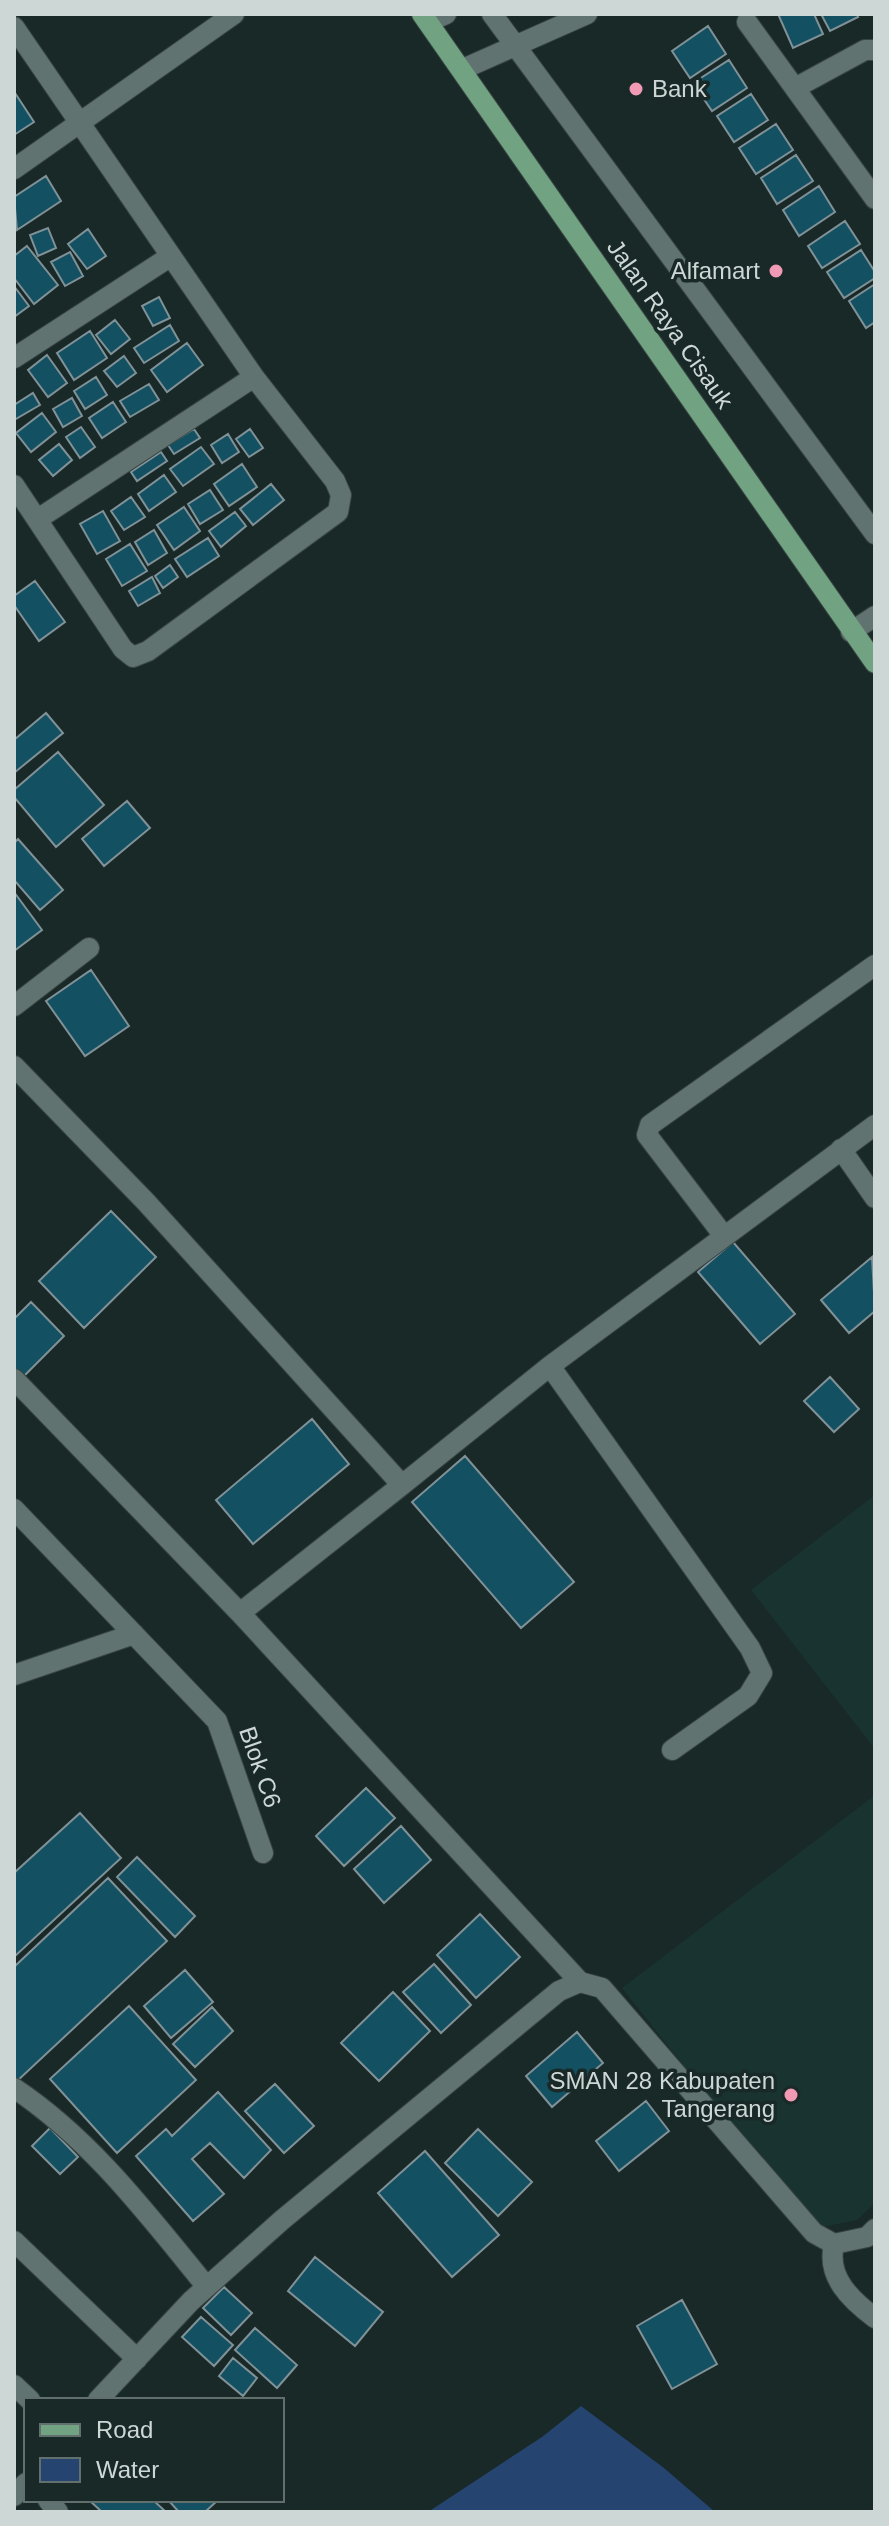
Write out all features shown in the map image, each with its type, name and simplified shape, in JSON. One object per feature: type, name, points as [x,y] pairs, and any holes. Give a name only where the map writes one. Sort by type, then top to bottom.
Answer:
[{"type":"main road","name":"Jalan Raya Cisauk","points":[[432,17],[463,69],[875,663]]},
{"type":"street","points":[[14,169],[234,14]]},
{"type":"street","points":[[492,14],[875,534]]},
{"type":"street","points":[[463,69],[587,14]]},
{"type":"street","points":[[747,22],[875,199]]},
{"type":"street","points":[[14,27],[254,377],[335,481],[341,495],[338,512],[148,651],[133,657],[123,649],[14,485]]},
{"type":"street","points":[[795,88],[865,50],[875,50]]},
{"type":"street","points":[[14,358],[171,256]]},
{"type":"street","points":[[38,519],[254,377]]},
{"type":"street","points":[[851,632],[875,616]]},
{"type":"street","points":[[14,1006],[89,948]]},
{"type":"street","points":[[724,1236],[647,1135],[650,1125],[875,965]]},
{"type":"street","points":[[14,1066],[146,1202],[402,1485]]},
{"type":"street","points":[[240,1613],[550,1366],[875,1125]]},
{"type":"street","points":[[841,1149],[875,1198]]},
{"type":"street","points":[[550,1366],[750,1648],[762,1673],[748,1696],[672,1750]]},
{"type":"street","points":[[14,1379],[240,1613],[580,1982],[602,1988],[814,2233],[834,2244],[859,2240],[875,2229]]},
{"type":"street","name":"Blok C6","points":[[14,1509],[217,1721],[263,1853]]},
{"type":"street","points":[[14,1675],[134,1634]]},
{"type":"street","points":[[100,2398],[207,2287],[282,2220],[547,2000],[580,1982]]},
{"type":"street","points":[[14,2088],[40,2105],[139,2200],[207,2287]]},
{"type":"street","points":[[14,2241],[137,2359]]},
{"type":"street","points":[[834,2244],[833,2272],[857,2304],[875,2318]]},
{"type":"shaded area","points":[[875,1495],[875,1749],[751,1590]]},
{"type":"shaded area","name":"SMAN 28 Kabupaten Tangerang","points":[[875,1795],[875,2203],[857,2220],[813,2229],[622,1988]]},
{"type":"water","points":[[581,2406],[664,2468],[715,2512],[428,2512],[542,2437]]},
{"type":"building","points":[[778,14],[814,14],[823,34],[793,48]]},
{"type":"building","points":[[821,14],[856,14],[858,17],[830,31]]},
{"type":"building","points":[[708,26],[726,54],[690,78],[672,51]]},
{"type":"building","points":[[729,60],[747,88],[712,111],[693,83]]},
{"type":"building","points":[[14,94],[34,122],[14,135]]},
{"type":"building","points":[[751,94],[768,120],[734,142],[717,116]]},
{"type":"building","points":[[776,124],[793,150],[756,174],[739,148]]},
{"type":"building","points":[[796,155],[813,181],[777,204],[761,178]]},
{"type":"building","points":[[46,176],[61,201],[17,230],[14,197]]},
{"type":"building","points":[[819,186],[835,212],[799,236],[783,210]]},
{"type":"building","points":[[845,221],[860,244],[822,268],[808,246]]},
{"type":"building","points":[[48,228],[56,248],[38,256],[30,235]]},
{"type":"building","points":[[88,229],[106,256],[87,269],[68,244]]},
{"type":"building","points":[[27,246],[58,285],[34,304],[14,278],[14,256]]},
{"type":"building","points":[[861,250],[875,272],[875,278],[844,298],[827,272]]},
{"type":"building","points":[[70,252],[83,276],[65,286],[51,262]]},
{"type":"building","points":[[875,284],[875,322],[866,328],[849,301]]},
{"type":"building","points":[[14,286],[29,306],[14,317]]},
{"type":"building","points":[[159,297],[170,318],[153,326],[142,306]]},
{"type":"building","points":[[115,320],[130,339],[111,354],[96,335]]},
{"type":"building","points":[[170,325],[179,341],[144,363],[134,348]]},
{"type":"building","points":[[90,331],[107,358],[74,380],[57,353]]},
{"type":"building","points":[[187,343],[203,365],[167,392],[151,370]]},
{"type":"building","points":[[47,355],[67,383],[48,397],[28,370]]},
{"type":"building","points":[[124,356],[136,373],[117,387],[104,371]]},
{"type":"building","points":[[96,377],[107,395],[85,409],[74,391]]},
{"type":"building","points":[[149,384],[159,400],[130,417],[120,401]]},
{"type":"building","points":[[33,393],[40,405],[14,420],[14,405]]},
{"type":"building","points":[[72,398],[82,416],[63,427],[53,409]]},
{"type":"building","points":[[113,402],[126,422],[102,438],[89,418]]},
{"type":"building","points":[[42,413],[56,432],[31,452],[16,433]]},
{"type":"building","points":[[81,427],[95,447],[80,458],[66,437]]},
{"type":"building","points":[[194,429],[200,438],[174,454],[168,445]]},
{"type":"building","points":[[250,429],[263,448],[249,457],[236,439]]},
{"type":"building","points":[[228,434],[239,452],[222,463],[211,445]]},
{"type":"building","points":[[59,444],[72,460],[53,476],[39,460]]},
{"type":"building","points":[[201,447],[214,464],[183,486],[170,469]]},
{"type":"building","points":[[161,452],[167,461],[137,481],[131,472]]},
{"type":"building","points":[[242,464],[257,487],[229,506],[214,484]]},
{"type":"building","points":[[164,475],[176,492],[149,511],[138,494]]},
{"type":"building","points":[[271,484],[284,500],[253,525],[240,509]]},
{"type":"building","points":[[210,490],[223,510],[200,524],[188,504]]},
{"type":"building","points":[[131,497],[145,517],[124,530],[111,511]]},
{"type":"building","points":[[184,507],[200,531],[174,550],[157,525]]},
{"type":"building","points":[[103,511],[120,541],[97,554],[80,524]]},
{"type":"building","points":[[235,512],[246,526],[221,547],[209,531]]},
{"type":"building","points":[[154,530],[167,553],[148,565],[135,542]]},
{"type":"building","points":[[208,538],[219,556],[187,577],[175,559]]},
{"type":"building","points":[[130,544],[147,571],[122,586],[106,559]]},
{"type":"building","points":[[170,565],[178,577],[163,588],[155,576]]},
{"type":"building","points":[[152,577],[160,593],[138,606],[129,591]]},
{"type":"building","points":[[35,581],[65,622],[39,641],[14,605],[14,596]]},
{"type":"building","points":[[46,713],[63,733],[14,773],[14,740]]},
{"type":"building","points":[[58,752],[104,805],[56,847],[14,797],[14,790]]},
{"type":"building","points":[[127,801],[150,828],[104,866],[82,839]]},
{"type":"building","points":[[18,839],[63,890],[40,910],[14,880],[14,843]]},
{"type":"building","points":[[14,892],[42,930],[14,951]]},
{"type":"building","points":[[91,970],[129,1026],[85,1056],[46,1001]]},
{"type":"building","points":[[111,1211],[156,1257],[84,1328],[39,1281]]},
{"type":"building","points":[[733,1242],[795,1314],[760,1344],[698,1272]]},
{"type":"building","points":[[872,1257],[875,1311],[849,1333],[821,1300]]},
{"type":"building","points":[[31,1302],[64,1336],[23,1377],[14,1368],[14,1319]]},
{"type":"building","points":[[830,1377],[859,1409],[834,1432],[804,1401]]},
{"type":"building","points":[[312,1419],[349,1464],[253,1544],[216,1500]]},
{"type":"building","points":[[465,1456],[574,1582],[521,1628],[412,1502]]},
{"type":"building","points":[[366,1788],[395,1818],[344,1866],[316,1836]]},
{"type":"building","points":[[80,1813],[121,1858],[14,1957],[14,1873]]},
{"type":"building","points":[[401,1826],[431,1860],[384,1903],[354,1869]]},
{"type":"building","points":[[137,1857],[195,1916],[175,1937],[117,1877]]},
{"type":"building","points":[[108,1878],[167,1941],[15,2083],[14,1967]]},
{"type":"building","points":[[480,1914],[520,1957],[476,1998],[437,1955]]},
{"type":"building","points":[[434,1964],[471,2005],[441,2033],[403,1992]]},
{"type":"building","points":[[185,1970],[213,2002],[171,2038],[144,2006]]},
{"type":"building","points":[[393,1992],[430,2031],[379,2081],[341,2043]]},
{"type":"building","points":[[129,2006],[196,2080],[117,2153],[50,2079]]},
{"type":"building","points":[[212,2007],[233,2031],[195,2067],[173,2044]]},
{"type":"building","points":[[577,2032],[603,2063],[552,2107],[526,2076]]},
{"type":"building","points":[[275,2084],[314,2126],[284,2153],[245,2111]]},
{"type":"building","points":[[218,2092],[271,2150],[244,2178],[210,2143],[192,2159],[224,2194],[193,2221],[136,2156],[166,2129],[172,2136]]},
{"type":"building","points":[[646,2101],[669,2131],[619,2171],[596,2141]]},
{"type":"building","points":[[50,2128],[78,2157],[60,2174],[32,2146]]},
{"type":"building","points":[[478,2129],[532,2182],[498,2216],[445,2163]]},
{"type":"building","points":[[425,2151],[499,2235],[452,2277],[378,2193]]},
{"type":"building","points":[[315,2257],[383,2312],[355,2346],[288,2291]]},
{"type":"building","points":[[224,2287],[252,2313],[231,2335],[203,2308]]},
{"type":"building","points":[[682,2300],[717,2364],[672,2389],[637,2326]]},
{"type":"building","points":[[201,2317],[233,2345],[214,2366],[182,2337]]},
{"type":"building","points":[[255,2328],[297,2365],[277,2388],[235,2350]]},
{"type":"building","points":[[233,2358],[257,2378],[243,2396],[219,2376]]},
{"type":"building","points":[[91,2502],[155,2502],[166,2512],[102,2512]]},
{"type":"building","points":[[170,2502],[216,2502],[205,2512],[179,2512]]},
{"type":"place","name":"Bank","points":[[636,89]]},
{"type":"place","name":"Alfamart","points":[[776,271]]},
{"type":"place","name":"SMAN 28 Kabupaten Tangerang","points":[[791,2095]]}]
